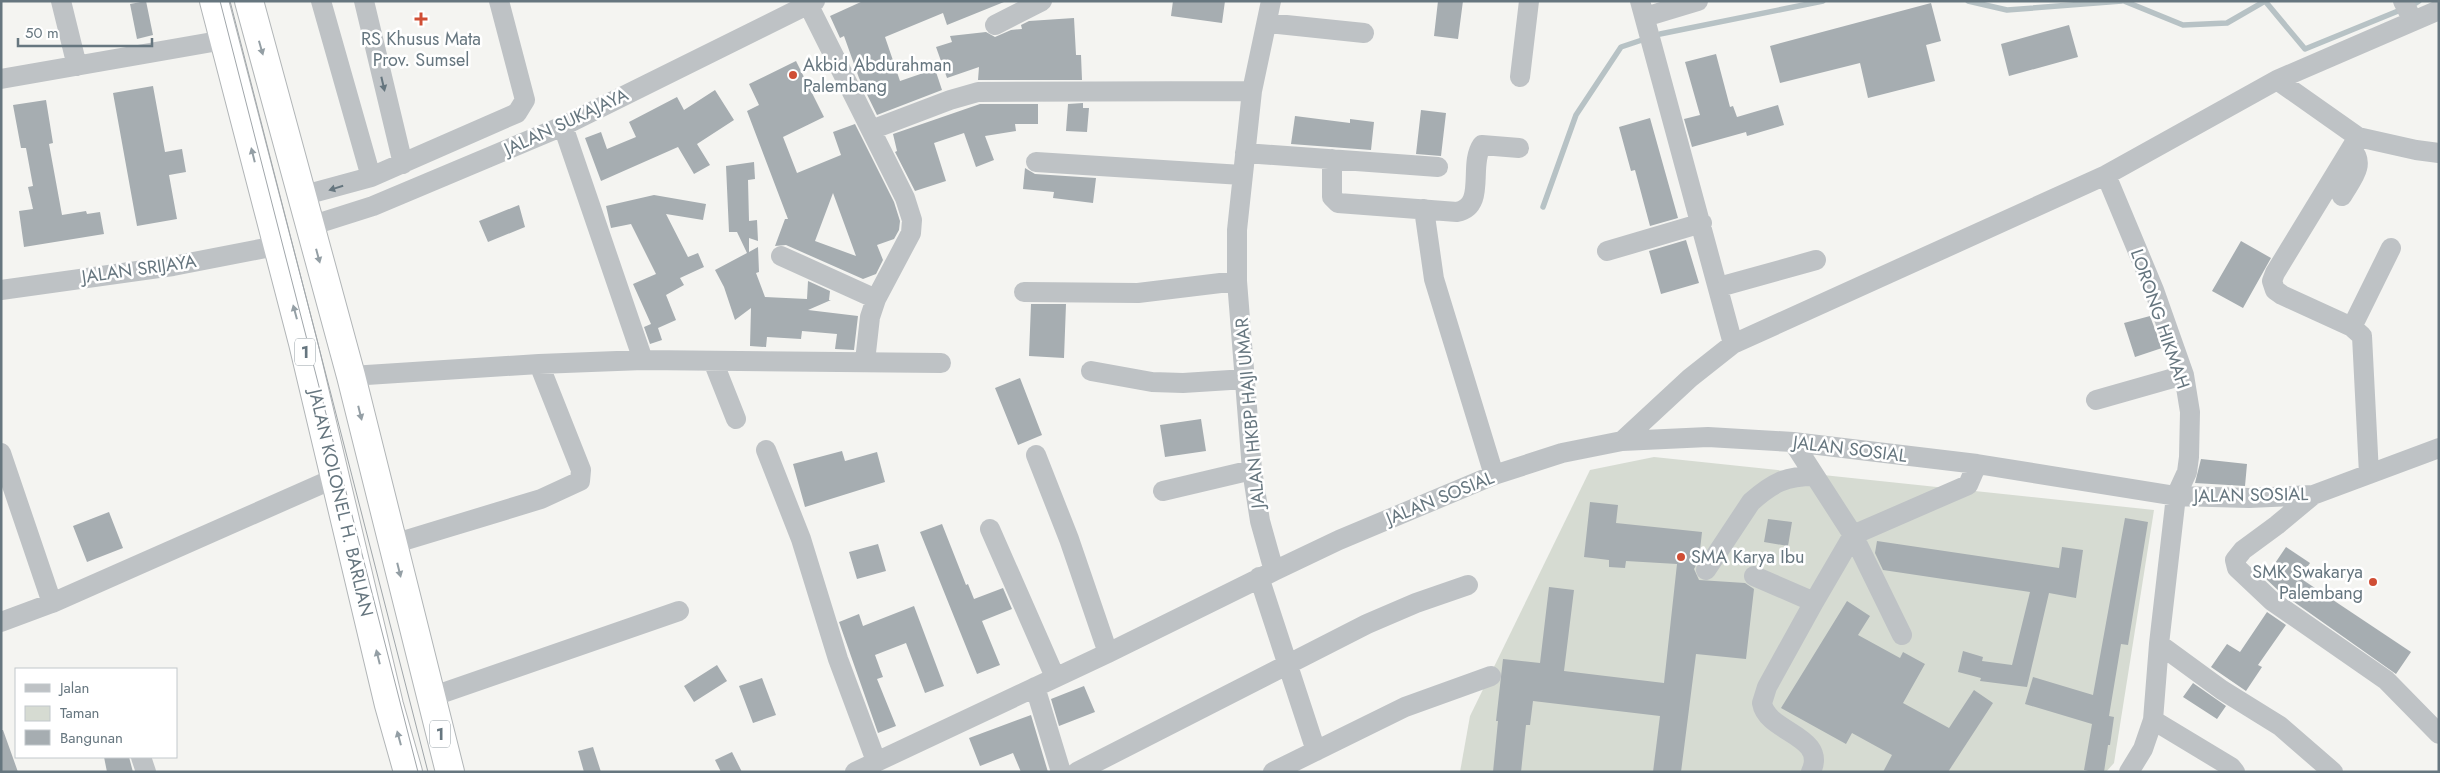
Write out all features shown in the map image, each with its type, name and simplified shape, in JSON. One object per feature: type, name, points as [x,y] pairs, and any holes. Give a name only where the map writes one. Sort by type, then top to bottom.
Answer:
[{"type":"highway","name":"JALAN KOLONEL H. BARLIAN","points":[[214,1],[276,246],[303,344],[389,705],[408,772]]},
{"type":"highway","name":"1","points":[[249,1],[351,376],[450,772]]},
{"type":"street","points":[[62,1],[77,66]]},
{"type":"street","points":[[321,1],[371,177]]},
{"type":"street","points":[[364,1],[403,164]]},
{"type":"street","points":[[302,196],[371,177],[517,112],[525,100],[499,1]]},
{"type":"street","points":[[995,25],[1042,1]]},
{"type":"street","name":"JALAN HKBP HAJI UMAR","points":[[1266,574],[1252,470],[1237,280],[1237,230],[1252,91],[1271,1]]},
{"type":"street","points":[[1520,77],[1529,1]]},
{"type":"street","points":[[1698,1],[1642,9],[1734,344]]},
{"type":"street","points":[[2403,1],[2413,21]]},
{"type":"street","points":[[811,3],[905,198],[912,228],[906,246],[876,299],[870,317],[865,361]]},
{"type":"street","name":"JALAN SUKAJAYA","points":[[310,226],[373,206],[563,126],[811,3]]},
{"type":"street","points":[[1622,441],[1690,378],[1734,344],[2106,175],[2276,80],[2439,10]]},
{"type":"street","points":[[1267,23],[1364,34]]},
{"type":"street","points":[[1,80],[224,40]]},
{"type":"street","points":[[2276,80],[2354,143],[2439,153]]},
{"type":"street","points":[[871,130],[950,100],[978,92],[1252,91]]},
{"type":"street","points":[[563,126],[643,360]]},
{"type":"street","points":[[2342,196],[2359,168],[2359,159],[2354,143]]},
{"type":"street","points":[[2354,143],[2275,273],[2272,281],[2275,290],[2282,295],[2352,326],[2362,336],[2369,474]]},
{"type":"street","points":[[1332,159],[1332,197],[1338,203],[1456,212],[1467,209],[1473,201],[1477,161],[1482,145],[1519,148]]},
{"type":"street","points":[[1245,153],[1438,167]]},
{"type":"street","points":[[1036,162],[1242,175]]},
{"type":"street","name":"LORONG HIKMAH","points":[[2106,175],[2154,290],[2184,375],[2190,412],[2189,457],[2187,472],[2176,496],[2158,644],[2152,720],[2143,749],[2129,772]]},
{"type":"street","points":[[1424,210],[1434,279],[1494,475]]},
{"type":"street","points":[[1607,251],[1702,223]]},
{"type":"street","name":"JALAN SRIJAYA","points":[[1,290],[173,266],[276,246]]},
{"type":"street","points":[[2352,326],[2391,248]]},
{"type":"street","points":[[781,256],[876,299]]},
{"type":"street","points":[[1719,287],[1816,260]]},
{"type":"street","points":[[1024,292],[1138,292],[1237,280]]},
{"type":"street","points":[[351,376],[539,364],[643,360],[941,363]]},
{"type":"street","points":[[713,361],[736,418]]},
{"type":"street","points":[[393,544],[541,499],[580,481],[582,470],[539,364]]},
{"type":"street","points":[[1091,371],[1152,382],[1183,383],[1246,379]]},
{"type":"street","points":[[2096,400],[2184,375]]},
{"type":"street","name":"JALAN SOSIAL","points":[[1266,574],[1339,540],[1494,475],[1562,453],[1622,441],[1708,437],[1793,442],[1977,464],[2176,496],[2249,498],[2313,495],[2439,448]]},
{"type":"street","points":[[1793,442],[1853,535],[1902,635]]},
{"type":"street","points":[[766,450],[787,502],[838,660],[876,761]]},
{"type":"street","points":[[1,453],[52,603]]},
{"type":"street","points":[[1036,455],[1070,539],[1108,653]]},
{"type":"street","points":[[1811,772],[1815,760],[1811,748],[1768,715],[1762,703],[1767,687],[1853,535],[1968,485],[1977,464]]},
{"type":"street","points":[[1163,491],[1252,470]]},
{"type":"street","points":[[1706,570],[1751,502],[1759,494],[1792,476],[1814,476]]},
{"type":"street","points":[[1,622],[52,603],[335,478]]},
{"type":"street","points":[[2313,495],[2278,526],[2244,550],[2235,560],[2237,568],[2272,601],[2386,680],[2439,734]]},
{"type":"street","points":[[990,529],[1054,677]]},
{"type":"street","points":[[855,772],[1108,653],[1266,574],[1288,662],[1309,760]]},
{"type":"street","points":[[1754,576],[1814,602]]},
{"type":"street","points":[[1077,772],[1288,662],[1416,603],[1468,586]]},
{"type":"street","points":[[431,696],[679,611]]},
{"type":"street","points":[[2158,644],[2222,690],[2280,726],[2333,772]]},
{"type":"street","points":[[1274,772],[1309,760],[1405,707],[1491,676]]},
{"type":"street","points":[[1035,687],[1061,772]]},
{"type":"street","points":[[2152,720],[2231,767],[2235,772]]},
{"type":"street","points":[[141,758],[146,772]]},
{"type":"green space","points":[[1654,457],[2154,510],[2114,763],[2106,772],[1460,772],[1470,716],[1590,470]]},
{"type":"building","points":[[146,1],[153,35],[137,39],[130,4]]},
{"type":"building","points":[[863,1],[1004,2],[947,25],[943,13],[885,37],[900,81],[935,69],[942,90],[877,115],[859,78],[844,36],[840,38],[830,16]]},
{"type":"building","points":[[1173,1],[1225,1],[1222,23],[1171,16]]},
{"type":"building","points":[[1438,1],[1463,1],[1458,39],[1434,36]]},
{"type":"building","points":[[1931,3],[1941,41],[1926,45],[1935,81],[1868,98],[1860,63],[1780,83],[1770,46]]},
{"type":"building","points":[[1074,18],[1076,55],[1081,55],[1082,80],[978,80],[979,67],[947,78],[936,47],[952,42],[950,36],[986,32],[995,37],[1011,30],[1022,29],[1021,25],[1029,21]]},
{"type":"building","points":[[2069,25],[2078,57],[2009,76],[2001,44]]},
{"type":"building","points":[[1716,54],[1730,107],[1733,106],[1737,117],[1778,105],[1784,125],[1747,136],[1746,132],[1692,147],[1684,119],[1700,115],[1685,62]]},
{"type":"building","points":[[796,61],[824,117],[783,137],[797,173],[841,155],[833,132],[855,124],[894,202],[900,221],[899,230],[894,239],[877,245],[883,260],[876,274],[863,279],[786,245],[775,246],[785,219],[788,219],[747,111],[759,105],[749,84]],"holes":[[[833,193],[856,256],[815,241]]]},
{"type":"building","points":[[153,86],[165,152],[182,149],[186,172],[169,175],[177,219],[137,226],[113,93]]},
{"type":"building","points":[[715,90],[734,120],[697,144],[710,165],[694,174],[678,147],[601,181],[585,138],[601,132],[607,149],[636,137],[629,122],[677,97],[684,110]]},
{"type":"building","points":[[46,100],[53,143],[49,144],[62,215],[86,211],[87,214],[100,212],[104,234],[24,247],[19,211],[33,209],[28,187],[33,186],[26,148],[21,148],[13,105]]},
{"type":"building","points":[[1083,103],[1083,108],[1089,108],[1087,132],[1066,131],[1068,104]]},
{"type":"building","points":[[980,104],[1038,104],[1038,124],[1015,124],[1016,131],[985,136],[994,160],[976,167],[964,133],[934,143],[946,181],[915,191],[895,152],[897,151],[893,134]]},
{"type":"building","points":[[1421,110],[1446,113],[1441,156],[1416,154]]},
{"type":"building","points":[[1295,116],[1350,123],[1350,119],[1374,122],[1371,150],[1291,144]]},
{"type":"building","points":[[1650,118],[1678,218],[1650,226],[1635,170],[1631,171],[1619,127]]},
{"type":"building","points":[[754,162],[755,179],[748,180],[749,221],[757,220],[758,241],[749,238],[749,252],[758,247],[759,272],[756,273],[765,297],[807,299],[808,281],[830,291],[829,300],[831,300],[808,310],[858,316],[854,350],[835,349],[837,334],[802,331],[801,339],[767,337],[766,347],[750,346],[751,308],[735,320],[724,287],[715,270],[747,253],[737,232],[729,232],[726,166]]},
{"type":"building","points":[[1025,168],[1035,174],[1096,178],[1093,203],[1053,198],[1054,192],[1023,189]]},
{"type":"building","points":[[654,195],[706,204],[703,220],[666,214],[688,257],[698,253],[704,267],[680,278],[684,285],[666,295],[676,320],[658,328],[662,340],[650,344],[644,327],[651,324],[633,284],[656,274],[631,224],[611,228],[606,206]]},
{"type":"building","points":[[519,205],[525,227],[488,242],[479,221]]},
{"type":"building","points":[[1686,240],[1699,283],[1661,294],[1649,251]]},
{"type":"building","points":[[2241,241],[2271,258],[2243,308],[2212,291]]},
{"type":"building","points":[[1031,304],[1066,304],[1064,358],[1029,356]]},
{"type":"building","points":[[2150,316],[2162,348],[2135,357],[2124,323]]},
{"type":"building","points":[[1020,378],[1042,435],[1018,445],[995,388]]},
{"type":"building","points":[[1201,419],[1206,451],[1165,457],[1160,425]]},
{"type":"building","points":[[842,451],[845,461],[877,452],[885,482],[805,507],[793,464]]},
{"type":"building","points":[[2201,459],[2247,464],[2245,486],[2195,483]]},
{"type":"building","points":[[1590,502],[1618,505],[1616,523],[1702,532],[1699,559],[1694,569],[1699,580],[1745,583],[1754,589],[1746,659],[1696,654],[1681,772],[1653,772],[1660,716],[1533,701],[1530,725],[1526,725],[1521,772],[1493,772],[1498,721],[1496,721],[1503,659],[1540,663],[1549,587],[1574,590],[1564,671],[1664,683],[1677,564],[1626,561],[1625,568],[1609,567],[1609,560],[1584,557]]},
{"type":"building","points":[[109,512],[123,548],[87,562],[73,526]]},
{"type":"building","points":[[2125,518],[2148,522],[2128,645],[2121,644],[2109,716],[2114,717],[2110,745],[2108,745],[2104,772],[2093,772],[2084,770],[2092,724],[2025,704],[2033,677],[2093,695]]},
{"type":"building","points":[[1768,519],[1792,522],[1788,546],[1764,542]]},
{"type":"building","points":[[942,524],[966,585],[968,584],[974,599],[1003,588],[1012,609],[982,621],[1000,665],[977,674],[920,532]]},
{"type":"building","points":[[1877,541],[2059,568],[2062,547],[2083,550],[2076,598],[2049,593],[2027,687],[1980,681],[1981,678],[1958,672],[1963,651],[1983,657],[1982,661],[2012,665],[2030,592],[1883,570],[1875,553]]},
{"type":"building","points":[[878,544],[886,571],[857,579],[849,552]]},
{"type":"building","points":[[2286,547],[2310,563],[2300,578],[2411,652],[2396,674],[2280,592],[2265,578]]},
{"type":"building","points":[[1847,601],[1870,616],[1858,635],[1900,658],[1903,652],[1925,664],[1903,703],[1949,728],[1974,690],[1993,703],[1948,772],[1883,772],[1892,755],[1852,733],[1846,744],[1781,708]]},
{"type":"building","points":[[914,606],[944,686],[925,693],[906,643],[875,655],[883,677],[877,679],[896,726],[878,733],[839,622],[859,614],[863,626]]},
{"type":"building","points":[[2267,612],[2286,625],[2258,665],[2262,667],[2246,691],[2211,667],[2227,644],[2240,652]]},
{"type":"building","points":[[717,665],[727,681],[694,702],[684,686]]},
{"type":"building","points":[[762,678],[776,715],[753,723],[739,686]]},
{"type":"building","points":[[2193,683],[2226,706],[2217,719],[2183,697]]},
{"type":"building","points":[[1084,686],[1095,712],[1059,726],[1051,699]]},
{"type":"building","points":[[1031,715],[1048,772],[1021,772],[1013,753],[980,766],[969,738]]},
{"type":"building","points":[[1,730],[3,730],[18,772],[1,772]]},
{"type":"building","points":[[593,747],[601,772],[584,772],[578,751]]},
{"type":"building","points":[[732,752],[742,772],[721,772],[715,760]]},
{"type":"building","points":[[104,758],[129,758],[133,772],[107,772]]},
{"type":"waterway","points":[[1543,207],[1576,115],[1621,47],[1660,34],[1823,1]]},
{"type":"waterway","points":[[1968,1],[2007,10],[2122,1]]},
{"type":"waterway","points":[[2124,1],[2183,25],[2227,23],[2265,1],[2305,49],[2403,9]]},
{"type":"tram line","points":[[220,1],[418,772]]},
{"type":"tram line","points":[[230,1],[428,772]]},
{"type":"place","name":"RS Khusus Mata Prov. Sumsel","points":[[421,19]]},
{"type":"place","name":"Akbid Abdurahman Palembang","points":[[793,75]]},
{"type":"place","name":"SMA Karya Ibu","points":[[1681,557]]},
{"type":"place","name":"SMK Swakarya Palembang","points":[[2373,582]]}]
